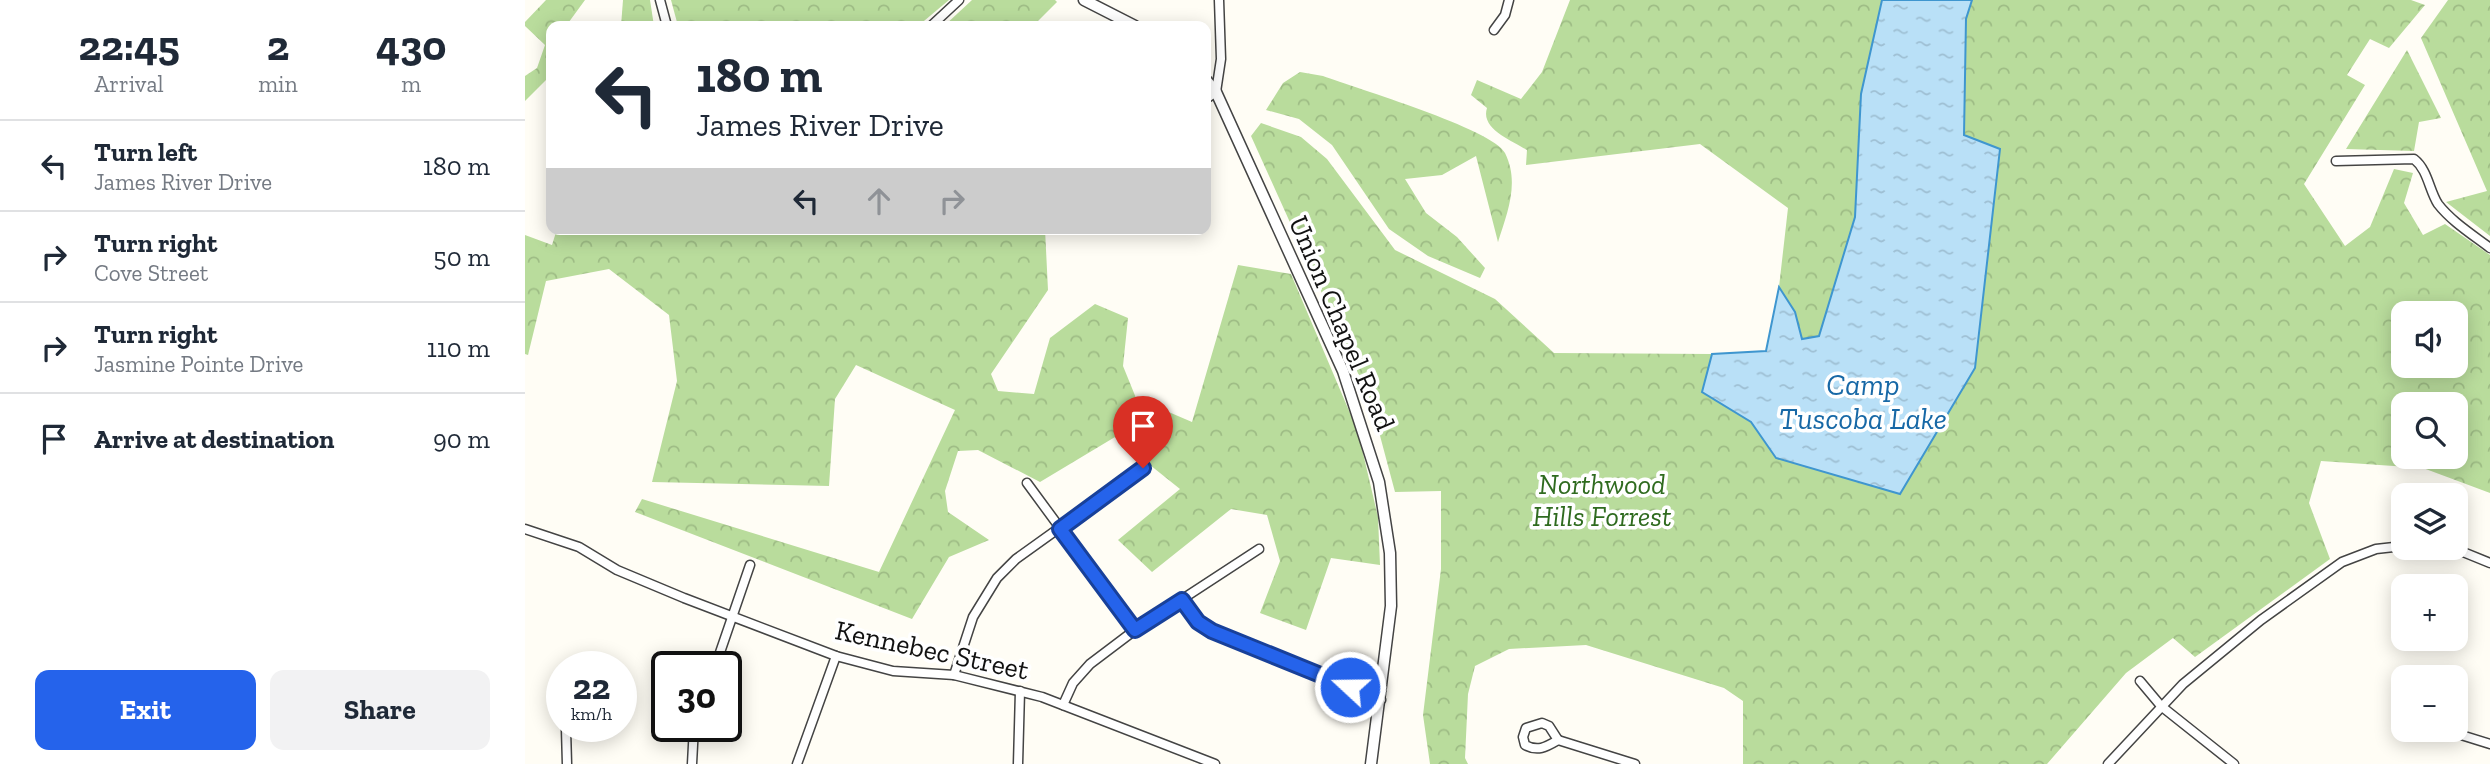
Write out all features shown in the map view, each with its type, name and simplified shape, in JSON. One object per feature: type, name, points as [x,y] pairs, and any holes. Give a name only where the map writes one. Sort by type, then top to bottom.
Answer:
[{"type":"street","points":[[660,0],[666,21]]},
{"type":"street","points":[[936,21],[959,0]]},
{"type":"street","points":[[1084,0],[1125,21]]},
{"type":"street","points":[[1211,96],[1216,92],[1221,59],[1219,0]]},
{"type":"street","points":[[1494,30],[1505,15],[1509,0]]},
{"type":"street","name":"Union Chapel Road","points":[[1211,86],[1343,370],[1370,447],[1386,517],[1391,606],[1381,699],[1372,739],[1371,764]]},
{"type":"street","points":[[2336,161],[2414,159],[2421,165],[2433,195],[2444,210],[2490,248]]},
{"type":"street","points":[[954,675],[973,617],[985,592],[1010,565],[1143,468]]},
{"type":"street","points":[[1027,483],[1135,630]]},
{"type":"street","name":"Kennebec Street","points":[[525,529],[579,547],[617,570],[836,656],[884,669],[954,675],[1020,691],[1215,764]]},
{"type":"street","points":[[2108,764],[2161,706],[2217,654],[2326,572],[2367,552],[2391,548]]},
{"type":"street","points":[[1063,705],[1077,676],[1135,630],[1259,549]]},
{"type":"street","points":[[2468,554],[2490,564]]},
{"type":"street","points":[[721,651],[750,565]]},
{"type":"street","points":[[1182,600],[1198,622],[1212,631],[1381,699]]},
{"type":"street","points":[[797,764],[836,656]]},
{"type":"street","points":[[2140,681],[2161,706],[2234,764]]},
{"type":"street","points":[[1018,764],[1020,691]]},
{"type":"street","points":[[2468,737],[2490,744]]},
{"type":"street","points":[[1558,740],[1635,764]]},
{"type":"street","points":[[566,742],[567,764]]},
{"type":"street","points":[[692,764],[693,742]]},
{"type":"green space","points":[[546,0],[585,0],[570,21],[546,21],[546,80],[525,101],[525,76],[537,68],[545,45],[525,26],[525,22]]},
{"type":"green space","points":[[623,0],[650,0],[653,21],[621,21]]},
{"type":"green space","points":[[671,0],[949,0],[924,21],[677,21]]},
{"type":"green space","points":[[972,0],[1057,2],[1038,21],[949,21]]},
{"type":"green space","points":[[1570,0],[1882,0],[1861,94],[1855,217],[1819,336],[1802,339],[1795,312],[1779,287],[1788,208],[1700,144],[1526,165],[1527,150],[1499,134],[1488,122],[1487,108],[1471,95],[1477,80],[1521,99],[1542,72]]},
{"type":"green space","name":"Northwood Hills Forrest","points":[[1972,0],[2411,0],[2425,5],[2389,48],[2370,39],[2347,75],[2365,85],[2304,184],[2345,246],[2370,227],[2394,169],[2413,173],[2404,203],[2423,235],[2445,224],[2490,255],[2490,493],[2426,469],[2468,469],[2468,392],[2391,392],[2391,466],[2321,461],[2309,503],[2330,559],[2195,657],[2173,638],[2126,673],[2047,764],[1743,764],[1743,701],[1724,688],[1586,645],[1509,649],[1475,666],[1468,694],[1465,758],[1468,764],[1430,764],[1423,715],[1441,569],[1441,491],[1395,492],[1371,402],[1251,136],[1261,123],[1301,137],[1327,159],[1395,250],[1495,299],[1554,353],[1712,354],[1702,392],[1751,422],[1776,458],[1964,135],[1966,19]]},
{"type":"green space","points":[[2448,0],[2490,0],[2490,236],[2446,202],[2487,191],[2421,38]]},
{"type":"green space","points":[[2407,50],[2441,118],[2419,122],[2414,151],[2346,149]]},
{"type":"green space","points":[[1300,72],[1323,76],[1451,121],[1495,143],[1505,153],[1512,175],[1512,187],[1498,242],[1476,156],[1442,175],[1405,179],[1426,213],[1457,237],[1485,268],[1480,278],[1428,256],[1389,229],[1332,145],[1299,119],[1266,110],[1283,83]]},
{"type":"green space","points":[[525,235],[552,245],[555,235],[1045,235],[1048,290],[991,374],[998,391],[1034,394],[1050,338],[1095,304],[1128,318],[1123,366],[1136,398],[1192,422],[1238,265],[1291,274],[1358,432],[1378,517],[1380,565],[1331,558],[1306,630],[1260,613],[1280,561],[1267,515],[1231,509],[1152,572],[1118,540],[1180,489],[1115,437],[1040,482],[978,450],[958,451],[945,491],[948,512],[989,540],[949,557],[912,619],[635,512],[642,499],[879,572],[955,410],[856,365],[835,399],[829,486],[652,482],[677,381],[669,315],[609,269],[546,281],[528,355],[525,354]]},
{"type":"water","name":"Camp Tuscoba Lake","points":[[1882,0],[1972,0],[1966,19],[1964,135],[2000,149],[1975,368],[1900,494],[1776,458],[1751,422],[1702,392],[1712,354],[1766,351],[1779,287],[1795,312],[1802,339],[1819,336],[1855,217],[1861,94]]},
{"type":"route","points":[[1143,468],[1060,529],[1135,630],[1182,600],[1198,622],[1212,631],[1350,687]]}]
